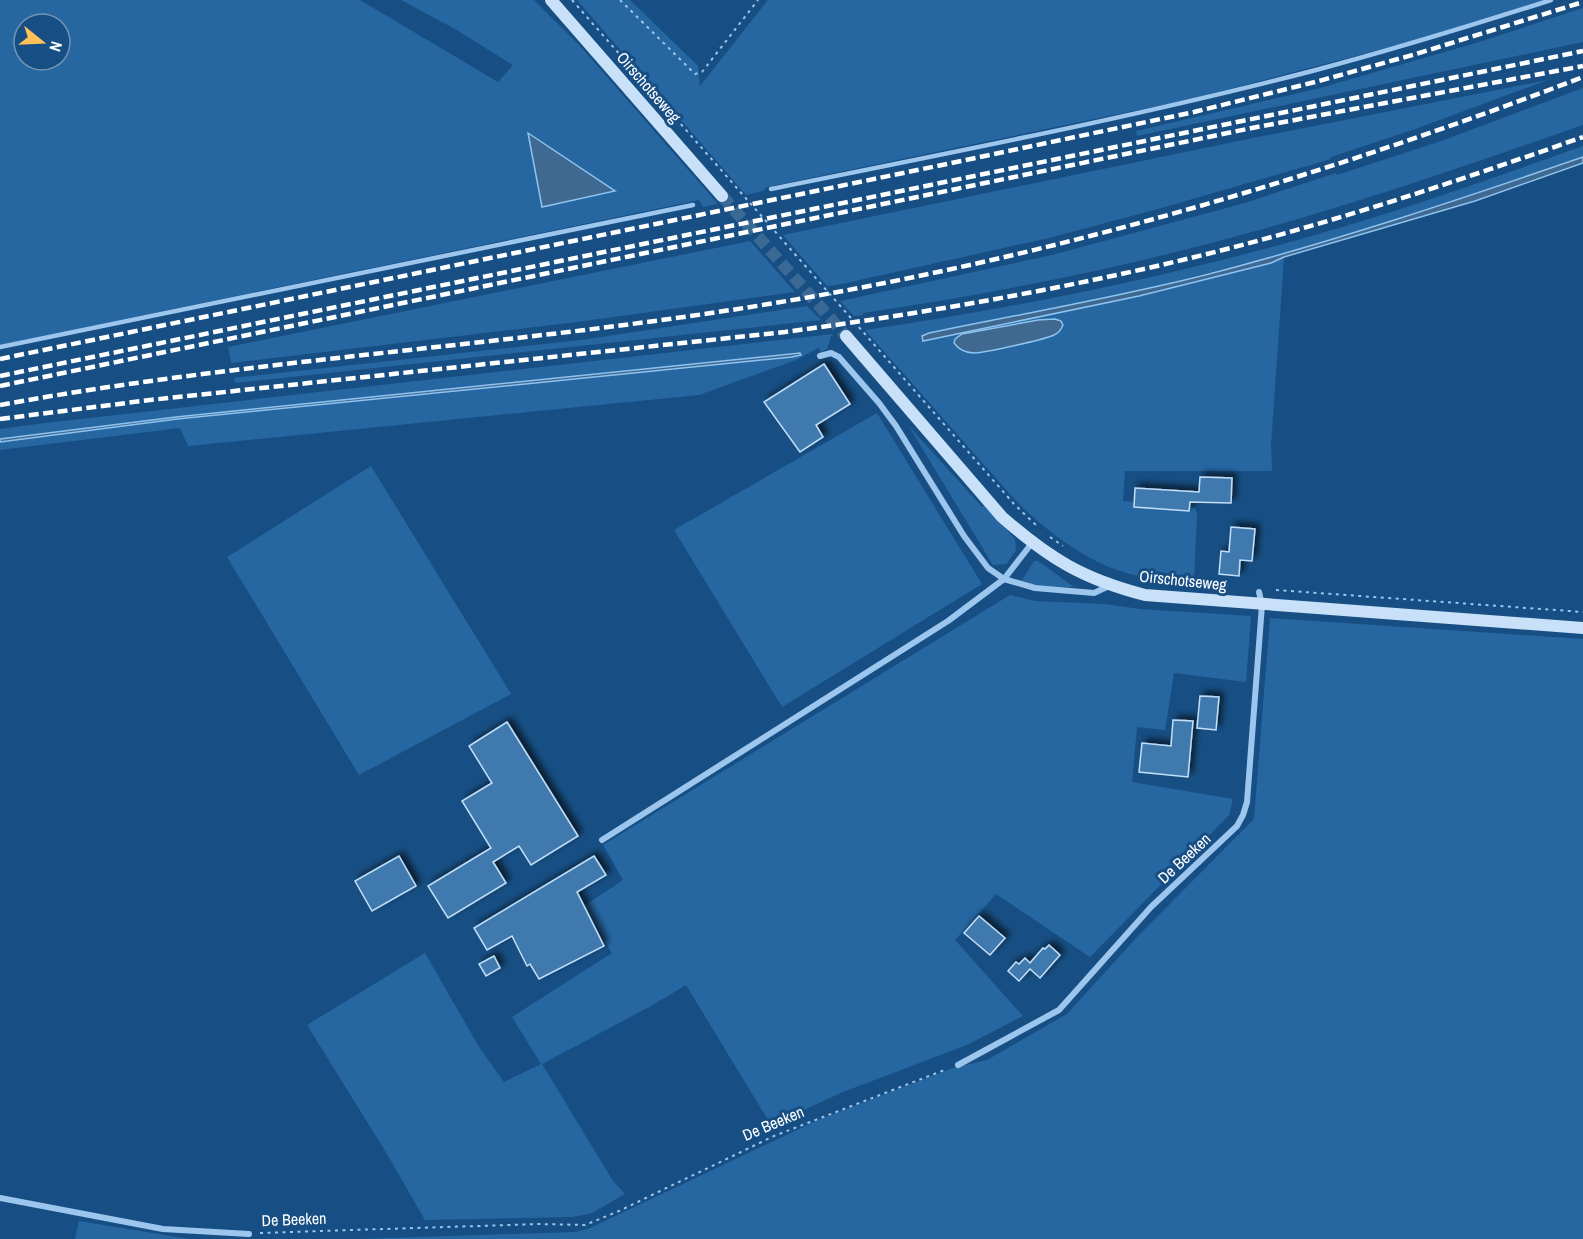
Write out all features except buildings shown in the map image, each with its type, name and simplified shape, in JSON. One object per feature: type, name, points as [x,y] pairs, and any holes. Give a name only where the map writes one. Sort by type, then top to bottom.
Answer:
[{"type":"street","name":"Oirschotseweg","points":[[551,0],[722,196]]},
{"type":"street","name":"Oirschotseweg","points":[[846,336],[1002,517],[1032,543],[1067,567],[1110,586],[1145,595],[1583,628]]},
{"type":"street","points":[[820,356],[831,353],[839,357],[873,396],[896,426],[972,547],[988,568],[1004,579],[1035,588],[1094,593],[1110,586]]},
{"type":"street","points":[[602,840],[948,621],[1004,579],[1032,543]]},
{"type":"street","name":"De Beeken","points":[[958,1065],[1059,1010],[1151,908],[1238,826],[1247,801],[1262,605],[1259,592]]},
{"type":"street","name":"De Beeken","points":[[0,1198],[163,1229],[249,1234]]},
{"type":"lane","points":[[771,189],[1191,101],[1414,43],[1551,0]]},
{"type":"lane","points":[[0,347],[693,205]]},
{"type":"path","points":[[572,0],[1014,504],[1040,529]]},
{"type":"path","points":[[620,0],[695,74],[702,72],[758,0]]},
{"type":"path","points":[[1046,534],[1064,547]]},
{"type":"path","points":[[1259,592],[1299,591],[1583,612]]},
{"type":"path","name":"De Beeken","points":[[249,1234],[539,1224],[585,1225],[619,1211],[774,1136],[859,1101],[958,1065]]},
{"type":"shaded area","points":[[0,0],[360,0],[498,82],[513,65],[455,29],[401,0],[534,0],[580,46],[718,204],[703,207],[699,200],[0,345]]},
{"type":"shaded area","points":[[577,0],[630,0],[698,66],[700,86],[768,0],[1543,0],[1413,41],[1191,99],[767,187],[763,191],[746,195]]},
{"type":"shaded area","points":[[1583,8],[1583,42],[1137,136],[1136,131],[1320,88],[1476,43]]},
{"type":"shaded area","points":[[1548,80],[1331,157],[1331,159],[1165,207],[1049,238],[837,285],[827,286],[783,235],[1253,138]]},
{"type":"shaded area","points":[[1583,88],[1583,125],[1424,180],[1303,217],[1114,267],[964,297],[854,316],[840,301],[1052,255],[1245,203],[1444,140]]},
{"type":"shaded area","points":[[528,133],[615,191],[542,207]]},
{"type":"shaded area","points":[[1583,146],[1583,157],[1372,228],[1138,291],[994,320],[923,341],[1271,263],[1284,257],[1271,446],[1272,471],[1125,471],[1123,501],[1195,508],[1197,513],[1194,584],[1147,578],[1120,571],[1092,559],[1052,533],[1017,502],[865,330],[1057,297],[1247,254],[1399,210]]},
{"type":"shaded area","points":[[1583,157],[1583,163],[1475,201],[1284,257],[1271,263],[1139,296],[923,341],[922,336],[929,333],[1136,291],[1300,249]]},
{"type":"shaded area","points":[[750,241],[795,292],[577,322],[231,363],[228,347]]},
{"type":"shaded area","points":[[807,306],[821,320],[235,383],[234,378],[581,340]]},
{"type":"shaded area","points":[[1055,319],[1061,321],[1063,325],[1059,332],[1028,343],[975,353],[963,351],[954,343],[955,339],[962,334]]},
{"type":"shaded area","points":[[832,334],[827,349],[821,352],[818,348],[796,360],[699,395],[188,446],[180,428],[0,450],[0,442],[177,419],[792,357],[800,354],[176,417],[0,439],[0,429]]},
{"type":"shaded area","points":[[800,353],[801,355],[792,357],[177,419],[0,442],[0,439],[176,417]]},
{"type":"shaded area","points":[[877,413],[982,584],[782,707],[674,530]]},
{"type":"shaded area","points":[[908,425],[982,507],[985,505],[1015,539],[1016,551],[1006,564],[993,565]]},
{"type":"shaded area","points":[[371,466],[511,694],[359,775],[227,557]]},
{"type":"shaded area","points":[[1034,561],[1038,561],[1074,587],[1036,587],[1022,580]]},
{"type":"shaded area","points":[[1010,595],[1035,601],[1251,616],[1246,682],[1174,673],[1165,730],[1137,727],[1132,782],[1233,799],[1229,815],[1090,957],[996,894],[955,940],[1023,1016],[967,1045],[843,1092],[771,1125],[686,985],[542,1064],[613,1181],[625,1194],[592,1213],[573,1217],[425,1220],[307,1025],[425,953],[479,1047],[504,1082],[541,1064],[512,1017],[612,953],[584,906],[623,880],[603,845]]},
{"type":"shaded area","points":[[1270,618],[1583,639],[1583,1239],[360,1239],[575,1232],[588,1229],[818,1120],[953,1068],[987,1060],[1067,1014],[1137,937],[1254,819]]},
{"type":"shaded area","points":[[79,1221],[189,1239],[75,1239]]},
{"type":"tunnel","points":[[722,196],[846,336]]},
{"type":"railway","points":[[0,359],[1194,112],[1416,54],[1583,2]]},
{"type":"railway","points":[[0,376],[1583,51]]},
{"type":"railway","points":[[0,386],[1252,128],[1583,66]]},
{"type":"railway","points":[[0,405],[177,377],[711,313],[823,295],[934,273],[1154,219],[1262,188],[1370,153],[1583,77]]},
{"type":"railway","points":[[0,419],[150,400],[785,332],[995,299],[1099,279],[1251,243],[1489,170],[1583,137]]}]
